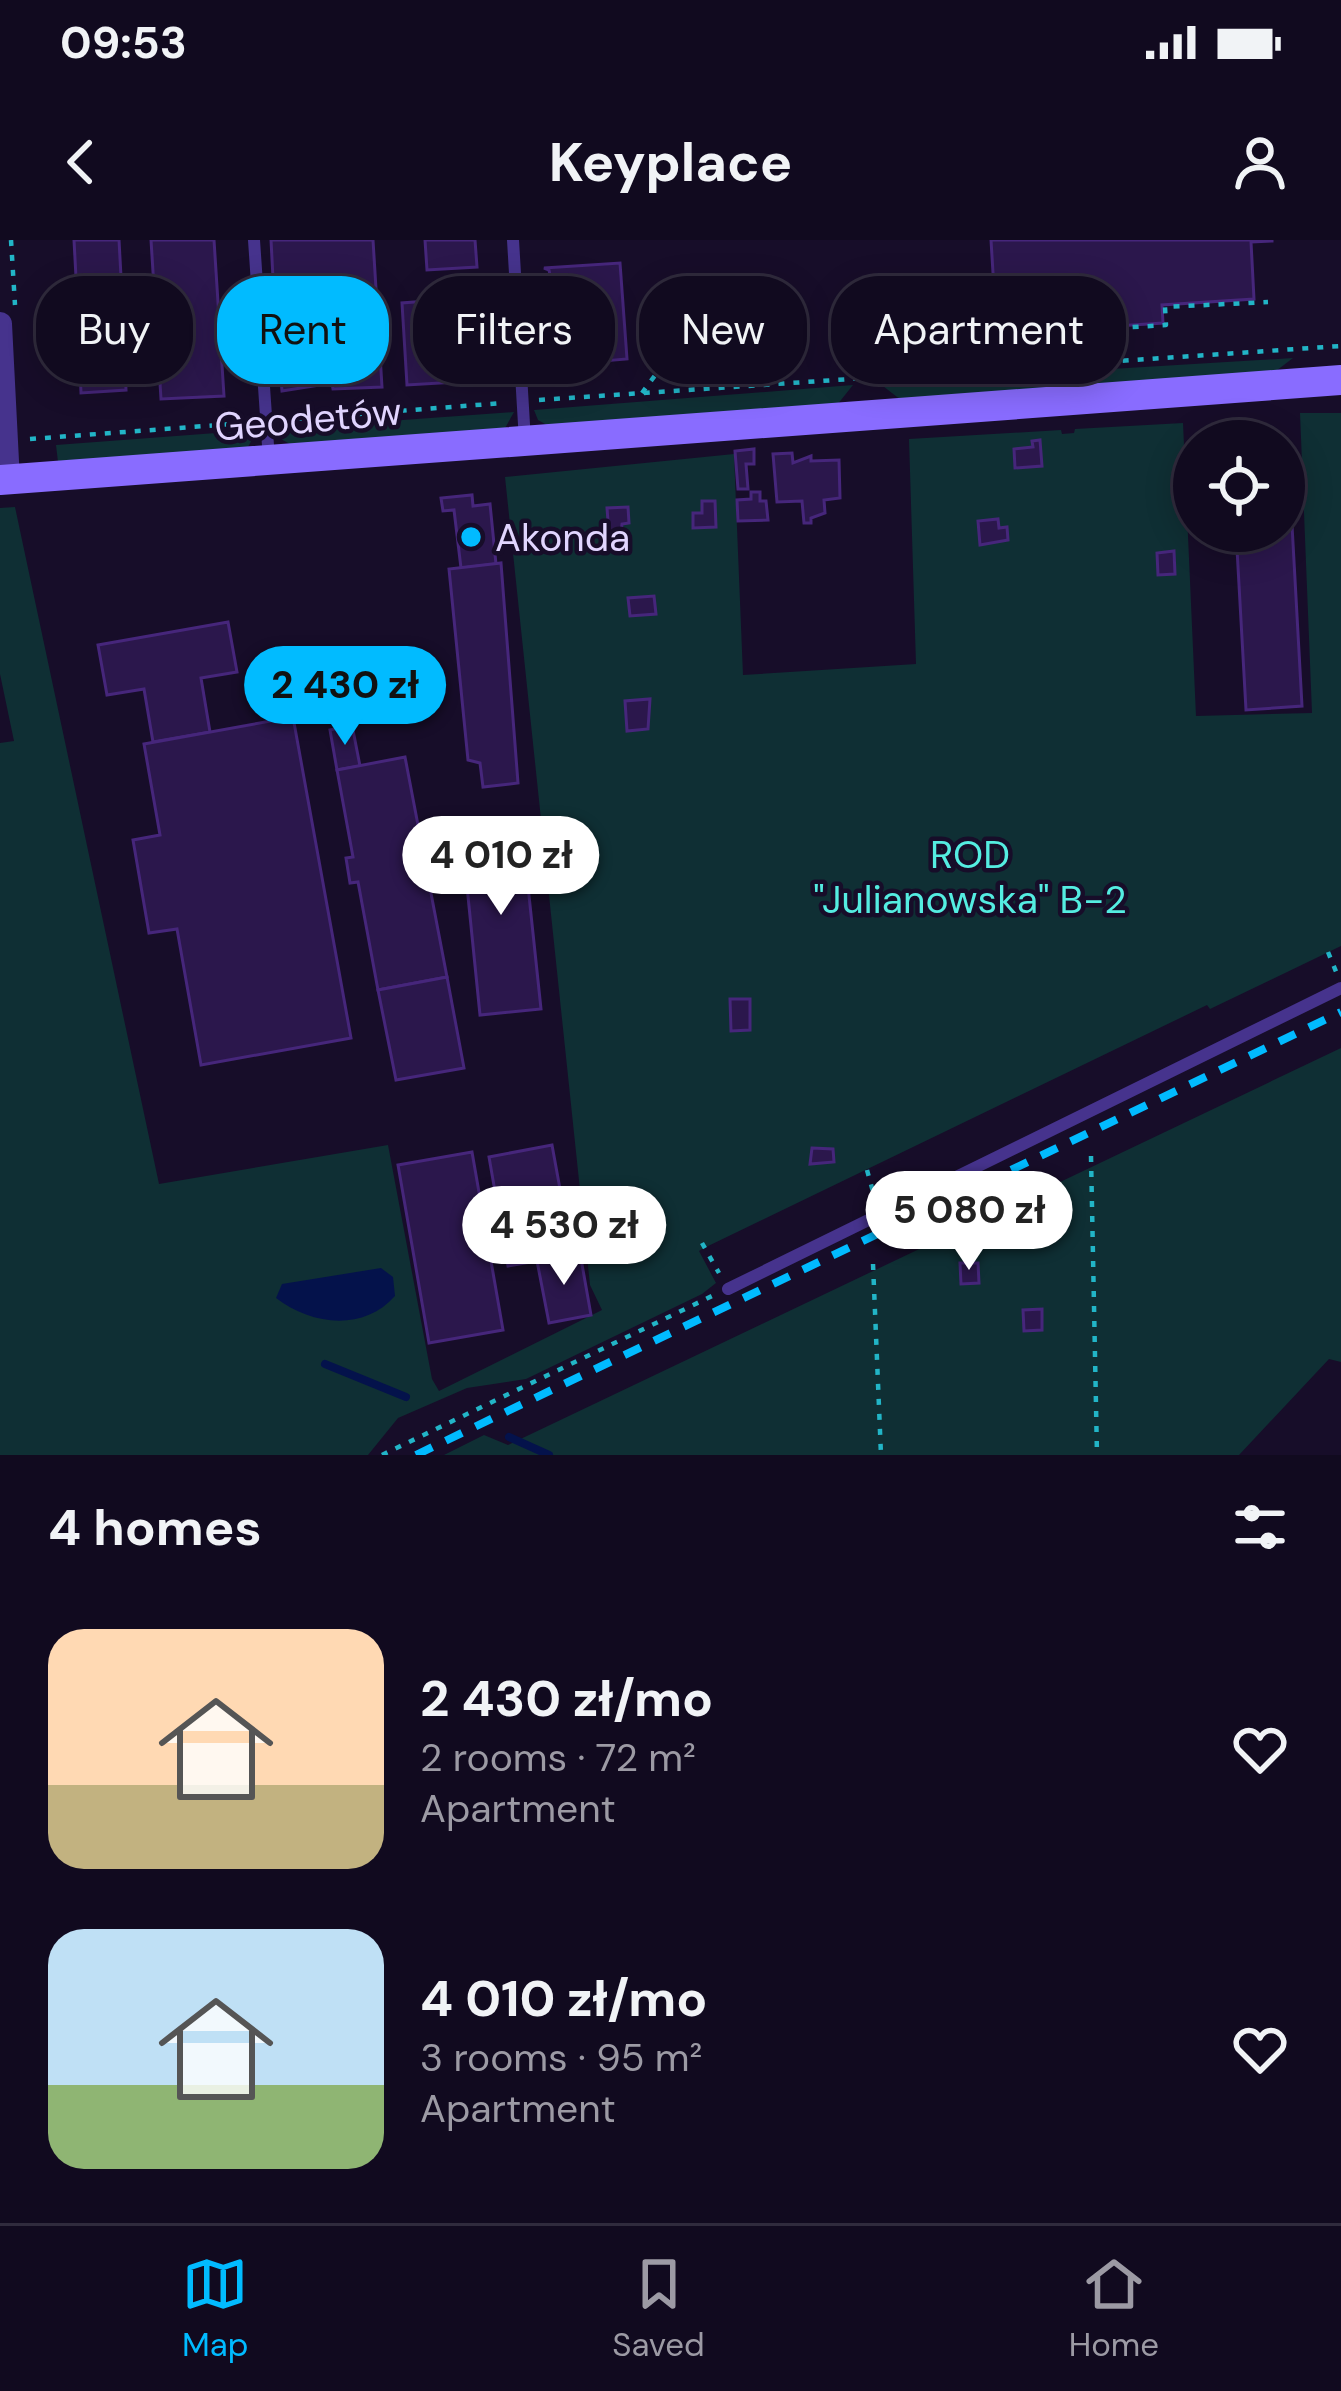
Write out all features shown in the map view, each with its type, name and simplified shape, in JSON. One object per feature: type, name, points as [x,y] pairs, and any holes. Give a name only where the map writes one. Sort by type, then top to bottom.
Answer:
[{"type":"street","points":[[0,324],[4,481]]},
{"type":"street","name":"Geodetów","points":[[4,481],[1341,380]]},
{"type":"lane","points":[[254,240],[269,461]]},
{"type":"lane","points":[[513,240],[525,441]]},
{"type":"lane","points":[[728,1288],[1341,988]]},
{"type":"path","points":[[1126,327],[1166,325],[1165,307],[1268,302]]},
{"type":"path","points":[[1126,361],[1341,346]]},
{"type":"path","points":[[534,400],[831,380]]},
{"type":"path","points":[[642,393],[649,384]]},
{"type":"path","points":[[276,421],[514,402]]},
{"type":"path","points":[[16,440],[257,422]]},
{"type":"path","points":[[1090,1156],[1097,1455]]},
{"type":"path","points":[[867,1170],[879,1211]]},
{"type":"path","points":[[382,1455],[728,1288],[702,1243]]},
{"type":"path","points":[[873,1264],[881,1455]]},
{"type":"green space","points":[[1293,358],[1276,371],[1126,383],[1126,368]]},
{"type":"green space","points":[[880,384],[1108,384],[901,400]]},
{"type":"green space","points":[[853,385],[837,405],[552,428],[538,420],[534,410]]},
{"type":"green space","points":[[514,412],[504,430],[295,447],[281,439],[278,429]]},
{"type":"green space","name":"ROD \"Julianowska\" B-2","points":[[1300,413],[1341,413],[1341,946],[1210,1009],[1207,1005],[704,1248],[699,1251],[716,1283],[702,1294],[526,1379],[467,1388],[398,1418],[368,1455],[0,1455],[0,743],[14,741],[0,674],[0,508],[15,507],[159,1184],[388,1145],[432,1379],[439,1391],[602,1310],[590,1285],[505,477],[734,454],[743,675],[916,664],[909,439],[1061,430],[1062,434],[1075,429],[1173,424],[1173,552],[1189,552],[1196,716],[1312,713],[1305,420],[1300,420]]},
{"type":"green space","points":[[257,430],[247,449],[58,462],[56,445]]},
{"type":"green space","points":[[1341,1048],[1341,1362],[1329,1359],[1239,1455],[444,1455],[484,1435],[508,1445]]},
{"type":"shaded area","points":[[381,1268],[393,1277],[395,1296],[382,1308],[353,1320],[321,1319],[276,1298],[282,1284]]},
{"type":"building","points":[[74,240],[119,240],[121,276],[76,276]]},
{"type":"building","points":[[151,240],[214,240],[217,384],[223,384],[224,396],[161,399],[160,384],[193,384],[193,276],[153,276]]},
{"type":"building","points":[[271,240],[373,240],[375,276],[273,276]]},
{"type":"building","points":[[425,240],[475,240],[477,267],[427,270]]},
{"type":"building","points":[[991,240],[1272,240],[1251,242],[1254,299],[1162,305],[1163,323],[1126,325],[1126,276],[993,276]]},
{"type":"building","points":[[620,263],[627,359],[615,360],[615,276],[550,276],[544,268]]},
{"type":"building","points":[[413,302],[413,384],[424,384],[407,385],[402,303]]},
{"type":"building","points":[[81,384],[126,384],[126,390],[81,393]]},
{"type":"building","points":[[281,384],[326,384],[282,391]]},
{"type":"building","points":[[332,384],[382,384],[382,387],[333,389]]},
{"type":"building","points":[[1040,440],[1042,466],[1015,468],[1014,449],[1033,447],[1032,441]]},
{"type":"building","points":[[754,449],[754,464],[746,464],[748,489],[738,489],[735,451]]},
{"type":"building","points":[[792,453],[793,463],[811,456],[811,461],[839,460],[840,498],[824,500],[825,513],[811,518],[811,523],[804,523],[802,501],[777,502],[773,454]]},
{"type":"building","points":[[751,492],[760,492],[760,501],[766,501],[768,520],[738,521],[737,500],[751,499]]},
{"type":"building","points":[[472,495],[473,506],[490,504],[496,564],[461,568],[454,510],[443,511],[441,498]]},
{"type":"building","points":[[702,501],[715,501],[716,527],[693,528],[693,513],[702,513]]},
{"type":"building","points":[[628,507],[629,523],[622,524],[621,533],[609,534],[607,508]]},
{"type":"building","points":[[998,519],[999,528],[1007,527],[1008,540],[980,545],[978,521]]},
{"type":"building","points":[[1174,552],[1175,574],[1158,575],[1157,553]]},
{"type":"building","points":[[1237,552],[1293,552],[1302,706],[1246,710]]},
{"type":"building","points":[[501,563],[518,783],[483,787],[480,763],[468,760],[449,569]]},
{"type":"building","points":[[654,596],[656,614],[630,616],[628,598]]},
{"type":"building","points":[[228,622],[237,672],[201,678],[210,732],[153,742],[144,689],[107,695],[98,645]]},
{"type":"building","points":[[650,699],[648,729],[627,731],[625,701]]},
{"type":"building","points":[[293,717],[351,1038],[201,1065],[177,929],[149,933],[133,840],[160,835],[144,744]]},
{"type":"building","points":[[352,725],[360,766],[337,770],[330,730]]},
{"type":"building","points":[[405,757],[447,977],[378,990],[358,882],[350,883],[346,858],[353,857],[337,770]]},
{"type":"building","points":[[521,820],[541,1009],[480,1015],[461,827]]},
{"type":"building","points":[[447,977],[464,1068],[396,1080],[378,990]]},
{"type":"building","points":[[730,999],[750,999],[750,1030],[731,1031]]},
{"type":"building","points":[[552,1145],[572,1255],[508,1266],[489,1157]]},
{"type":"building","points":[[812,1148],[833,1149],[834,1162],[810,1164]]},
{"type":"building","points":[[472,1152],[503,1330],[429,1343],[398,1165]]},
{"type":"building","points":[[645,1223],[650,1250],[630,1254],[621,1228]]},
{"type":"building","points":[[580,1253],[591,1315],[549,1323],[537,1261]]},
{"type":"building","points":[[960,1263],[978,1263],[979,1283],[961,1284]]},
{"type":"building","points":[[1042,1309],[1042,1330],[1024,1331],[1023,1310]]},
{"type":"waterway","points":[[325,1364],[406,1397]]},
{"type":"waterway","points":[[509,1437],[549,1455]]},
{"type":"railway","points":[[416,1455],[1341,1012]]},
{"type":"place","name":"Akonda","points":[[471,537]]}]
